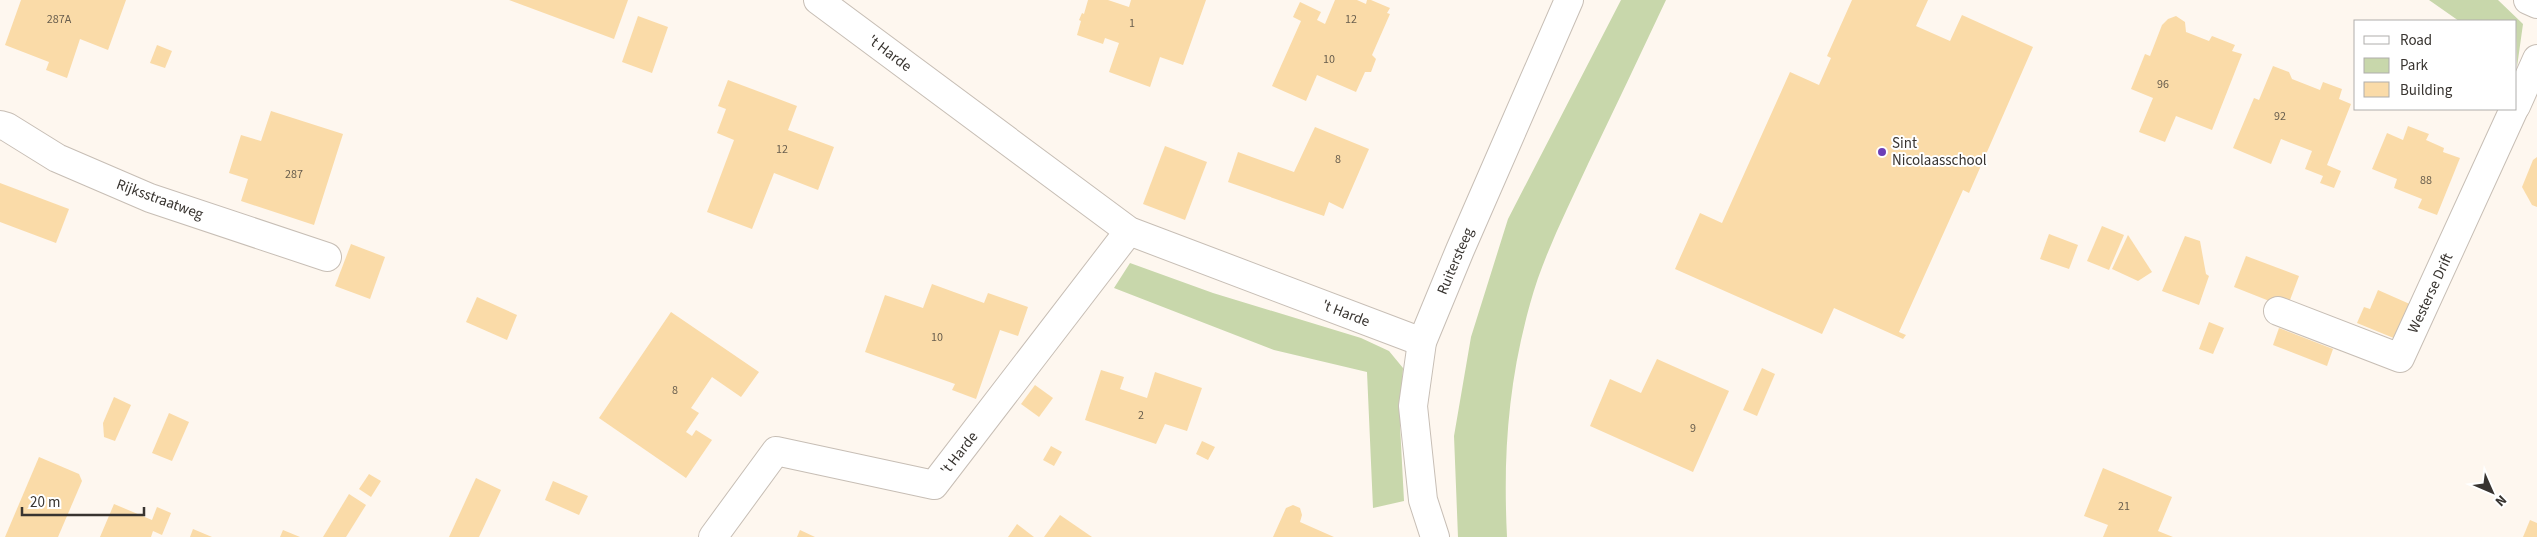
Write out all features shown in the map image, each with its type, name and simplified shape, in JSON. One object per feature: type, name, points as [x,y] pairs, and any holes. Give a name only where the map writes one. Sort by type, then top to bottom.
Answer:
[{"type":"street","name":"'t Harde","points":[[818,0],[1129,231],[1422,342]]},
{"type":"street","name":"Ruitersteeg","points":[[1435,537],[1423,500],[1413,406],[1422,342],[1569,0]]},
{"type":"street","points":[[2528,0],[2537,4]]},
{"type":"street","name":"Westerse Drift","points":[[2517,103],[2537,59]]},
{"type":"street","name":"Westerse Drift","points":[[2278,310],[2400,358],[2514,110]]},
{"type":"street","name":"Rijksstraatweg","points":[[0,125],[58,158],[150,198],[327,257]]},
{"type":"street","name":"'t Harde","points":[[712,537],[776,451],[934,485],[1129,231]]},
{"type":"green space","points":[[1621,0],[1666,0],[1556,233],[1535,286],[1523,333],[1512,391],[1506,478],[1507,537],[1458,537],[1454,436],[1471,337],[1508,219]]},
{"type":"green space","points":[[2429,0],[2498,0],[2523,24],[2517,67],[2517,20],[2458,20]]},
{"type":"green space","points":[[1130,263],[1213,293],[1361,338],[1389,351],[1403,368],[1400,425],[1404,501],[1373,508],[1367,372],[1274,350],[1114,288]]},
{"type":"building","points":[[21,0],[126,0],[108,50],[80,39],[67,78],[46,70],[49,62],[5,45]]},
{"type":"building","points":[[509,0],[628,0],[614,39]]},
{"type":"building","points":[[1088,0],[1108,0],[1129,7],[1131,0],[1206,0],[1183,65],[1160,57],[1150,87],[1109,72],[1119,43],[1105,38],[1103,44],[1077,35],[1081,21],[1079,20],[1082,13],[1084,14]]},
{"type":"building","points":[[1335,0],[1357,0],[1366,4],[1367,0],[1371,0],[1390,8],[1387,13],[1390,14],[1372,55],[1376,59],[1371,72],[1365,72],[1356,92],[1317,75],[1306,101],[1272,86],[1301,21],[1293,17],[1300,2],[1321,12],[1317,20],[1325,24]]},
{"type":"building","points":[[1852,0],[1928,0],[1916,26],[1950,41],[1962,15],[2033,47],[1969,193],[1963,190],[1899,332],[1906,335],[1903,339],[1834,308],[1822,334],[1675,269],[1700,213],[1722,223],[1790,72],[1819,85],[1831,58],[1827,56]]},
{"type":"building","points":[[638,16],[668,27],[652,73],[622,62]]},
{"type":"building","points":[[2176,16],[2185,22],[2186,32],[2209,41],[2212,36],[2235,45],[2232,51],[2242,54],[2212,130],[2176,116],[2165,142],[2139,132],[2153,98],[2131,89],[2145,54],[2150,56],[2162,25],[2168,19]]},
{"type":"building","points":[[157,45],[172,51],[165,68],[150,63]]},
{"type":"building","points":[[2273,66],[2289,72],[2292,79],[2320,90],[2323,82],[2342,89],[2339,99],[2351,104],[2327,165],[2341,171],[2334,188],[2320,183],[2323,176],[2305,169],[2312,151],[2281,139],[2271,164],[2233,148],[2254,98],[2259,100]]},
{"type":"building","points":[[728,80],[797,106],[788,130],[834,147],[818,190],[774,173],[752,229],[707,212],[734,140],[717,133],[726,109],[718,106]]},
{"type":"building","points":[[271,111],[343,134],[314,225],[241,201],[248,179],[229,173],[241,135],[261,141]]},
{"type":"building","points":[[2408,126],[2429,134],[2426,140],[2444,148],[2443,152],[2460,158],[2437,215],[2418,208],[2422,199],[2394,188],[2397,179],[2372,169],[2387,133],[2403,140]]},
{"type":"building","points":[[1315,127],[1369,149],[1343,209],[1329,202],[1324,216],[1228,182],[1238,152],[1294,172]]},
{"type":"building","points":[[1165,146],[1207,162],[1185,220],[1143,204]]},
{"type":"building","points":[[2537,157],[2537,207],[2532,205],[2522,187],[2533,160]]},
{"type":"building","points":[[0,183],[69,209],[56,243],[0,222]]},
{"type":"building","points":[[2102,226],[2124,235],[2109,270],[2087,261]]},
{"type":"building","points":[[2049,234],[2078,245],[2069,269],[2040,259]]},
{"type":"building","points":[[2128,235],[2152,272],[2138,281],[2112,269]]},
{"type":"building","points":[[2185,236],[2200,241],[2206,274],[2209,276],[2199,305],[2162,291]]},
{"type":"building","points":[[351,244],[385,257],[370,299],[335,286]]},
{"type":"building","points":[[2246,256],[2299,276],[2287,308],[2234,287]]},
{"type":"building","points":[[932,284],[984,303],[988,293],[1028,307],[1018,336],[1000,330],[976,399],[952,390],[955,384],[865,352],[885,295],[923,308]]},
{"type":"building","points":[[2378,290],[2412,305],[2396,339],[2357,323],[2364,307],[2370,309]]},
{"type":"building","points":[[477,297],[517,315],[507,340],[466,322]]},
{"type":"building","points":[[671,312],[759,372],[741,397],[712,377],[691,408],[699,413],[686,432],[692,436],[696,430],[712,440],[686,478],[599,418]]},
{"type":"building","points":[[2209,322],[2224,328],[2213,354],[2199,349]]},
{"type":"building","points":[[2279,328],[2333,349],[2327,366],[2273,345]]},
{"type":"building","points":[[1657,359],[1729,391],[1693,472],[1590,426],[1610,379],[1641,393]]},
{"type":"building","points":[[1762,368],[1775,374],[1757,416],[1743,410]]},
{"type":"building","points":[[1101,370],[1124,377],[1120,389],[1147,398],[1155,372],[1202,388],[1187,431],[1165,424],[1156,444],[1085,420]]},
{"type":"building","points":[[1035,385],[1053,398],[1039,417],[1021,404]]},
{"type":"building","points":[[114,397],[131,405],[115,441],[104,437],[103,423]]},
{"type":"building","points":[[169,413],[189,422],[172,461],[152,453]]},
{"type":"building","points":[[1202,441],[1215,447],[1208,460],[1196,454]]},
{"type":"building","points":[[1051,446],[1062,452],[1054,466],[1043,460]]},
{"type":"building","points":[[39,457],[79,474],[82,481],[58,537],[5,537]]},
{"type":"building","points":[[2103,468],[2172,497],[2158,531],[2173,537],[2103,537],[2108,525],[2084,516]]},
{"type":"building","points":[[369,474],[381,481],[371,497],[359,489]]},
{"type":"building","points":[[476,478],[501,490],[479,537],[449,537]]},
{"type":"building","points":[[553,481],[588,496],[579,515],[545,500]]},
{"type":"building","points":[[349,494],[366,505],[346,537],[323,537]]},
{"type":"building","points":[[114,504],[152,520],[157,507],[171,513],[162,535],[153,531],[151,537],[100,537]]},
{"type":"building","points":[[1293,505],[1300,508],[1302,515],[1300,522],[1334,537],[1273,537],[1286,508]]},
{"type":"building","points":[[1060,515],[1092,537],[1044,537]]},
{"type":"building","points":[[2530,520],[2537,523],[2537,537],[2523,537]]},
{"type":"building","points":[[1017,524],[1034,537],[1008,537]]},
{"type":"building","points":[[193,529],[212,537],[190,537]]},
{"type":"building","points":[[283,530],[300,537],[280,537]]},
{"type":"building","points":[[800,530],[815,537],[797,537]]},
{"type":"place","name":"Sint Nicolaasschool","points":[[1882,152]]}]
